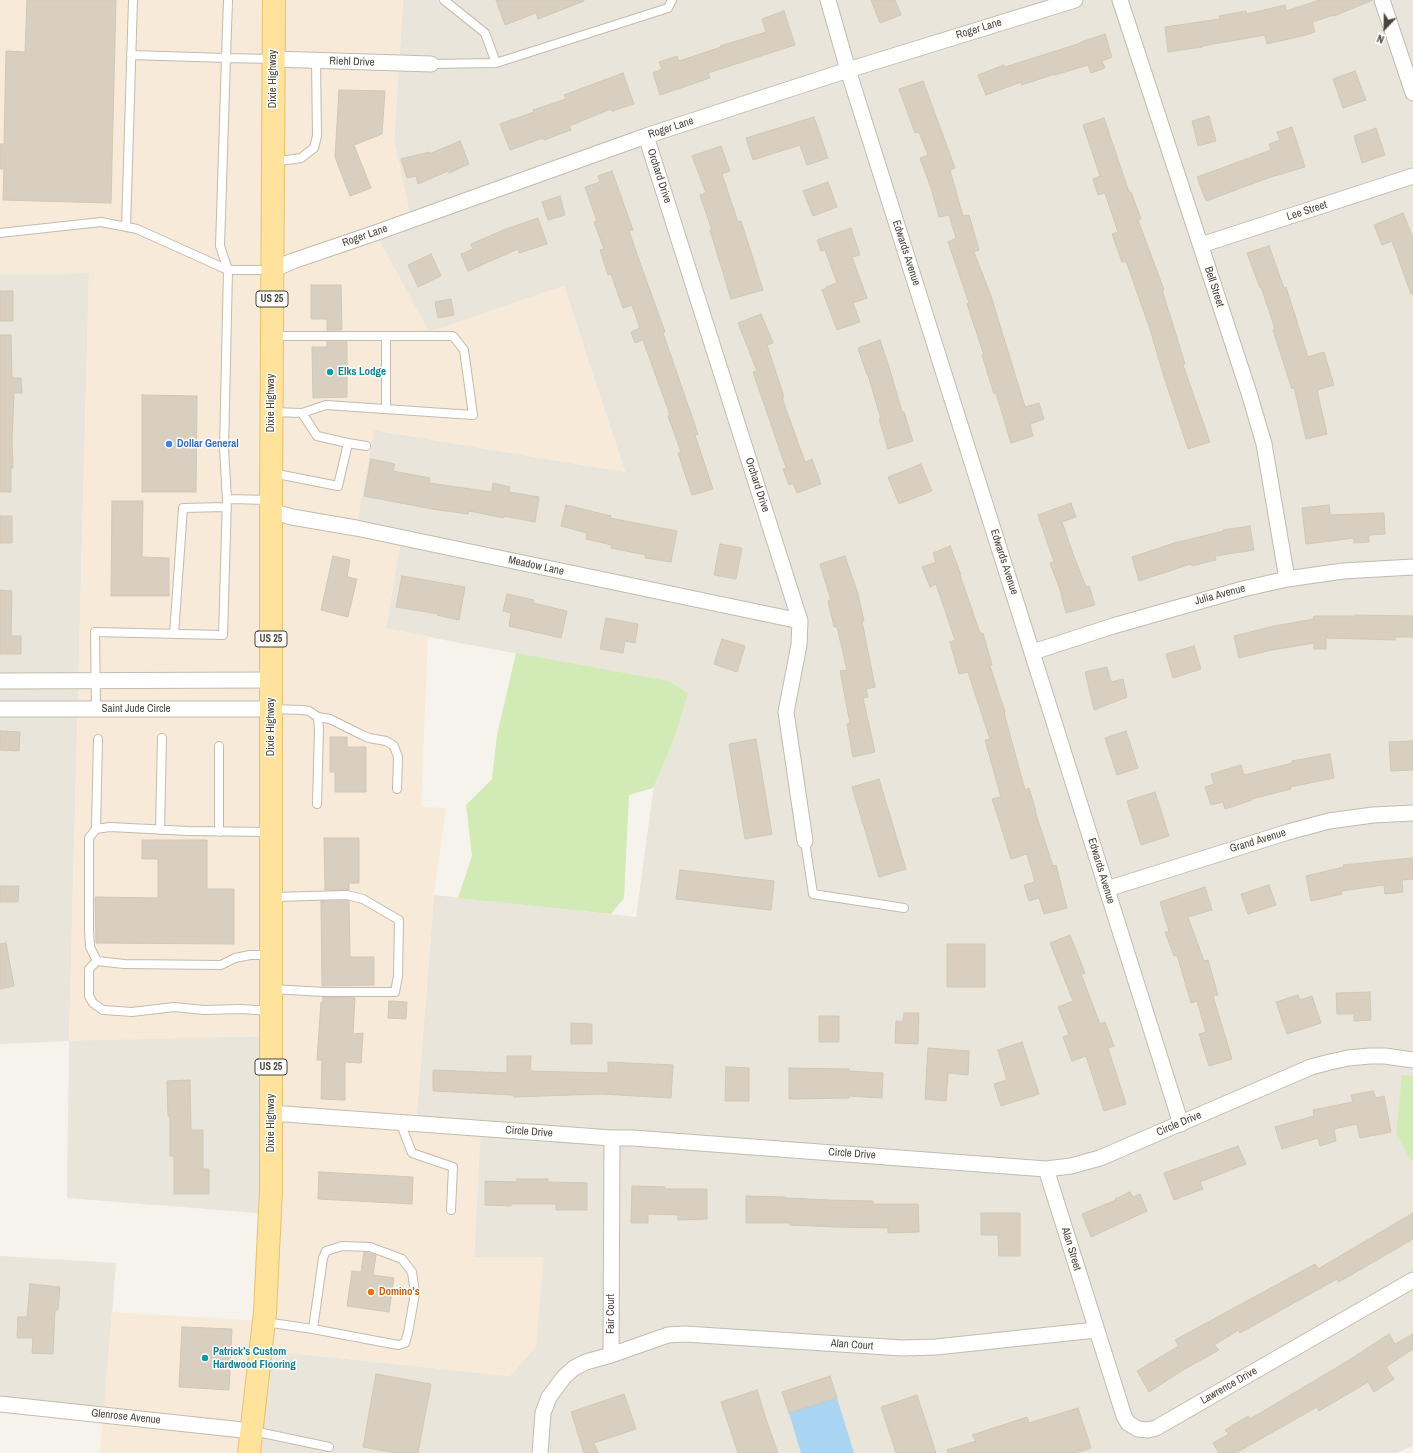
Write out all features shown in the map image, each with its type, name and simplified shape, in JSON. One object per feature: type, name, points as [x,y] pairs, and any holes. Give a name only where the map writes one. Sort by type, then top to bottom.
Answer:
[{"type":"main road","name":"Dixie Highway","points":[[249,1453],[264,1322],[270,1221],[271,412],[274,0]]},
{"type":"street","name":"Edwards Avenue","points":[[828,0],[848,70],[1181,1124]]},
{"type":"street","name":"Roger Lane","points":[[272,270],[293,261],[404,223],[646,136],[848,70],[1075,0]]},
{"type":"street","name":"Bell Street","points":[[1120,0],[1249,393],[1264,444],[1287,579]]},
{"type":"street","points":[[1382,0],[1413,93]]},
{"type":"street","name":"Riehl Drive","points":[[273,59],[431,64]]},
{"type":"street","name":"Orchard Drive","points":[[646,136],[800,621],[800,645],[786,712],[805,841]]},
{"type":"street","name":"Lee Street","points":[[1200,245],[1413,176]]},
{"type":"street","name":"Meadow Lane","points":[[271,505],[292,517],[363,530],[800,621]]},
{"type":"street","name":"Julia Avenue","points":[[1033,652],[1170,609],[1243,589],[1287,579],[1343,571],[1413,567]]},
{"type":"street","points":[[0,681],[271,680]]},
{"type":"street","name":"Saint Jude Circle","points":[[0,708],[271,709]]},
{"type":"street","name":"Grand Avenue","points":[[1107,889],[1288,832],[1322,823],[1373,815],[1413,813]]},
{"type":"street","name":"Circle Drive","points":[[271,1113],[1046,1169],[1071,1166],[1100,1158],[1311,1067],[1348,1058],[1370,1056],[1385,1056],[1413,1060]]},
{"type":"street","name":"Fair Court","points":[[611,1355],[612,1138]]},
{"type":"street","name":"Alan Street","points":[[1046,1169],[1096,1330]]},
{"type":"street","name":"Lawrence Drive","points":[[1096,1330],[1124,1416],[1128,1423],[1138,1429],[1148,1430],[1156,1428],[1413,1280]]},
{"type":"street","name":"Alan Court","points":[[611,1355],[668,1335],[685,1334],[902,1348],[936,1347],[1096,1330]]},
{"type":"street","points":[[540,1453],[543,1413],[549,1397],[556,1385],[574,1368],[586,1362],[611,1355]]},
{"type":"street","name":"Glenrose Avenue","points":[[0,1404],[252,1431]]},
{"type":"lane","points":[[126,227],[133,0]]},
{"type":"lane","points":[[96,709],[95,632],[223,635],[226,503],[224,449],[228,270],[220,246],[228,0]]},
{"type":"lane","points":[[444,0],[486,33],[496,64]]},
{"type":"lane","points":[[431,64],[496,64],[668,8],[672,0]]},
{"type":"lane","points":[[131,55],[273,59]]},
{"type":"lane","points":[[272,162],[301,158],[314,148],[317,136],[316,60]]},
{"type":"lane","points":[[0,233],[101,222],[137,229],[228,270],[272,270]]},
{"type":"lane","points":[[271,412],[302,413],[326,405],[473,415],[464,350],[453,336],[272,336]]},
{"type":"lane","points":[[386,336],[386,409]]},
{"type":"lane","points":[[302,413],[317,436],[366,446]]},
{"type":"lane","points":[[271,472],[338,486],[348,443]]},
{"type":"lane","points":[[174,634],[183,508],[226,503],[271,505]]},
{"type":"lane","points":[[271,709],[309,711],[318,717],[330,719],[369,738],[386,741],[394,746],[398,757],[397,789]]},
{"type":"lane","points":[[317,804],[318,717]]},
{"type":"lane","points":[[160,830],[162,738]]},
{"type":"lane","points":[[97,961],[90,947],[89,838],[96,829],[98,739]]},
{"type":"lane","points":[[219,746],[219,832]]},
{"type":"lane","points":[[96,829],[110,827],[219,832],[271,832]]},
{"type":"lane","points":[[805,841],[813,894],[904,908]]},
{"type":"lane","points":[[271,897],[347,895],[363,899],[399,920],[398,976],[395,992],[325,992],[271,989]]},
{"type":"lane","points":[[97,961],[124,964],[221,965],[235,958],[250,955],[271,955]]},
{"type":"lane","points":[[97,961],[89,969],[89,996],[93,1003],[103,1010],[132,1012],[174,1007],[204,1010],[241,1009],[271,1011]]},
{"type":"lane","points":[[400,1122],[412,1153],[453,1167],[451,1210]]},
{"type":"lane","points":[[264,1322],[313,1329],[398,1345],[405,1343],[415,1293],[412,1272],[402,1259],[370,1247],[342,1246],[326,1251],[323,1258],[313,1329]]},
{"type":"lane","points":[[252,1431],[329,1447]]},
{"type":"shaded area","points":[[0,0],[403,0],[394,140],[411,220],[375,233],[429,332],[564,286],[625,472],[374,430],[356,528],[401,538],[386,628],[428,636],[421,807],[446,808],[434,895],[416,1123],[481,1128],[474,1257],[544,1257],[536,1347],[510,1376],[261,1350],[249,1453],[100,1453],[112,1312],[264,1321],[271,1036],[69,1041],[89,273],[0,274]]},
{"type":"shaded area","points":[[403,0],[1413,0],[1413,1446],[1396,1453],[249,1453],[261,1350],[510,1376],[474,1257],[480,1128],[416,1124],[434,895],[636,917],[668,682],[386,629],[401,538],[356,528],[374,430],[625,472],[564,286],[429,332],[375,233],[411,220],[394,140]]},
{"type":"shaded area","points":[[89,273],[69,1040],[271,1036],[270,1214],[67,1198],[69,1041],[0,1044],[0,274]]},
{"type":"shaded area","points":[[0,1256],[116,1263],[104,1415],[0,1404]]},
{"type":"green space","points":[[516,653],[668,681],[688,693],[675,736],[653,788],[629,795],[624,898],[611,914],[458,898],[472,856],[466,805],[492,779],[497,735]]},
{"type":"green space","points":[[1402,1075],[1413,1076],[1413,1160],[1411,1160],[1396,1134]]},
{"type":"water","points":[[837,1398],[854,1453],[801,1453],[789,1413]]},
{"type":"building","points":[[27,0],[116,0],[111,203],[3,200],[4,169],[0,169],[0,144],[4,144],[6,51],[25,52]]},
{"type":"building","points":[[496,0],[584,1],[538,19],[536,13],[505,25]]},
{"type":"building","points":[[871,0],[895,0],[901,15],[880,23]]},
{"type":"building","points":[[1320,0],[1373,0],[1334,16],[1312,22],[1315,32],[1302,36],[1267,44],[1265,35],[1168,52],[1165,27],[1220,19],[1219,16],[1246,11],[1247,14],[1285,5],[1286,11]]},
{"type":"building","points":[[784,11],[795,45],[708,73],[710,78],[660,95],[653,73],[662,69],[659,62],[677,56],[679,61],[721,47],[720,46],[766,32],[762,19]]},
{"type":"building","points":[[1105,34],[1112,57],[1102,61],[1105,68],[1091,73],[1088,65],[1022,85],[1021,82],[986,95],[978,75],[1004,65],[1005,67]]},
{"type":"building","points":[[1355,71],[1366,100],[1343,108],[1333,79]]},
{"type":"building","points":[[623,73],[634,104],[612,111],[611,109],[569,126],[571,130],[510,150],[500,124],[534,112],[533,110],[566,99],[564,95]]},
{"type":"building","points":[[923,81],[955,168],[950,170],[963,216],[969,215],[979,250],[974,252],[991,296],[1025,407],[1039,403],[1044,419],[1030,424],[1033,436],[1011,443],[996,393],[994,394],[982,355],[984,355],[967,304],[969,303],[948,242],[956,238],[949,215],[939,217],[931,188],[920,158],[928,155],[919,132],[915,133],[899,89]]},
{"type":"building","points":[[339,90],[385,91],[382,134],[354,145],[371,188],[350,196],[335,157]]},
{"type":"building","points":[[1209,116],[1216,141],[1198,146],[1192,121]]},
{"type":"building","points":[[814,117],[828,158],[807,165],[800,145],[753,160],[746,138]]},
{"type":"building","points":[[1104,118],[1129,192],[1131,192],[1141,219],[1138,220],[1164,290],[1162,290],[1185,364],[1183,365],[1210,442],[1188,449],[1150,329],[1126,261],[1122,262],[1112,234],[1118,232],[1105,193],[1098,195],[1093,179],[1100,176],[1083,125]]},
{"type":"building","points":[[1292,127],[1305,167],[1268,178],[1206,201],[1197,177],[1271,150],[1269,144],[1280,140],[1277,132]]},
{"type":"building","points":[[1376,128],[1385,155],[1362,163],[1354,136]]},
{"type":"building","points":[[460,141],[469,164],[418,184],[416,176],[407,178],[401,159],[429,152],[429,154]]},
{"type":"building","points":[[721,146],[730,171],[722,174],[738,222],[741,221],[763,290],[731,299],[710,230],[712,230],[700,195],[706,193],[692,156]]},
{"type":"building","points":[[612,171],[633,230],[629,231],[665,332],[663,333],[698,434],[695,435],[713,489],[692,495],[678,453],[681,452],[668,416],[670,415],[643,340],[635,343],[631,332],[640,328],[632,305],[623,308],[611,274],[608,275],[600,250],[604,249],[594,222],[597,221],[585,187],[600,182],[598,176]]},
{"type":"building","points":[[828,182],[837,207],[813,216],[803,191]]},
{"type":"building","points":[[560,196],[565,215],[548,220],[542,202]]},
{"type":"building","points":[[1403,213],[1413,238],[1413,294],[1411,294],[1392,241],[1382,245],[1374,225]]},
{"type":"building","points":[[538,218],[547,244],[519,253],[518,249],[468,271],[461,254],[473,249],[471,244],[506,229]]},
{"type":"building","points":[[851,228],[860,255],[852,257],[867,298],[853,303],[860,322],[837,330],[822,290],[837,283],[825,250],[821,251],[817,240]]},
{"type":"building","points":[[1269,246],[1284,288],[1286,287],[1308,357],[1324,352],[1334,385],[1317,390],[1327,434],[1306,439],[1294,387],[1292,389],[1273,330],[1275,329],[1261,287],[1260,288],[1247,253]]},
{"type":"building","points":[[431,254],[441,276],[418,287],[408,265]]},
{"type":"building","points":[[311,285],[341,285],[342,330],[327,330],[327,319],[311,319]]},
{"type":"building","points":[[0,291],[13,291],[13,321],[0,321]]},
{"type":"building","points":[[451,299],[454,315],[438,318],[435,302]]},
{"type":"building","points":[[761,314],[773,343],[767,345],[784,397],[782,398],[805,462],[812,459],[821,484],[797,493],[793,483],[789,485],[783,469],[786,468],[753,372],[757,371],[738,323]]},
{"type":"building","points":[[0,335],[11,335],[12,378],[21,378],[22,393],[14,393],[12,441],[13,468],[11,468],[11,492],[0,492]]},
{"type":"building","points":[[880,340],[902,412],[904,412],[913,441],[888,449],[868,375],[858,348]]},
{"type":"building","name":"Elks Lodge","points":[[327,342],[347,342],[347,397],[313,398],[312,347],[327,347]]},
{"type":"building","name":"Dollar General","points":[[142,395],[197,396],[196,492],[142,492]]},
{"type":"building","points":[[371,459],[395,464],[393,471],[430,478],[429,483],[492,492],[493,483],[510,487],[509,492],[539,497],[535,522],[469,511],[468,514],[432,509],[364,496]]},
{"type":"building","points":[[921,464],[932,491],[899,504],[888,477]]},
{"type":"building","points":[[112,501],[143,501],[142,557],[169,558],[169,596],[111,596]]},
{"type":"building","points":[[1071,503],[1076,517],[1062,522],[1086,587],[1089,586],[1095,605],[1066,613],[1062,595],[1050,563],[1054,562],[1038,515]]},
{"type":"building","points":[[566,505],[611,516],[610,518],[677,531],[671,562],[645,558],[646,555],[611,548],[612,545],[586,539],[587,533],[561,526]]},
{"type":"building","points":[[1329,505],[1330,515],[1384,513],[1385,534],[1369,535],[1369,542],[1354,543],[1354,538],[1306,544],[1302,508]]},
{"type":"building","points":[[0,516],[12,516],[12,543],[0,543]]},
{"type":"building","points":[[1250,526],[1254,550],[1215,556],[1216,560],[1192,566],[1191,564],[1139,581],[1132,557],[1174,543],[1224,531],[1223,530]]},
{"type":"building","points":[[720,544],[742,548],[736,579],[714,575]]},
{"type":"building","points":[[950,546],[980,633],[983,633],[992,665],[990,666],[1005,712],[1004,713],[1025,790],[1029,788],[1053,866],[1056,865],[1067,908],[1044,914],[1039,898],[1029,901],[1024,885],[1035,882],[1027,854],[1011,859],[992,799],[1001,797],[985,740],[990,739],[968,672],[959,674],[950,642],[955,640],[936,584],[930,587],[922,567],[936,562],[933,553]]},
{"type":"building","points":[[333,556],[350,560],[347,577],[357,579],[348,617],[321,610]]},
{"type":"building","points":[[845,556],[858,594],[875,687],[866,689],[868,697],[863,698],[875,752],[853,757],[847,724],[850,723],[840,671],[847,670],[837,627],[834,627],[828,601],[831,600],[820,564]]},
{"type":"building","points":[[402,576],[465,587],[459,620],[437,615],[438,614],[396,607]]},
{"type":"building","points":[[0,590],[12,591],[11,636],[21,636],[21,654],[0,654]]},
{"type":"building","points":[[507,594],[534,600],[533,603],[567,611],[561,638],[509,626],[511,613],[503,611]]},
{"type":"building","points":[[1314,616],[1413,616],[1413,637],[1395,637],[1395,640],[1326,638],[1326,649],[1314,649],[1314,643],[1272,650],[1239,658],[1234,636],[1274,626],[1314,619]]},
{"type":"building","points":[[606,618],[638,624],[635,643],[625,641],[623,653],[600,649]]},
{"type":"building","points":[[722,639],[745,646],[737,672],[714,664]]},
{"type":"building","points":[[1194,646],[1201,669],[1173,678],[1166,654]]},
{"type":"building","points":[[1107,667],[1111,682],[1123,679],[1127,697],[1094,710],[1085,672]]},
{"type":"building","points":[[0,731],[20,732],[19,751],[0,750]]},
{"type":"building","points":[[1126,731],[1138,768],[1117,775],[1105,738]]},
{"type":"building","points":[[330,737],[347,737],[347,747],[366,747],[366,792],[335,792],[335,772],[330,772]]},
{"type":"building","points":[[756,739],[772,834],[745,839],[729,744]]},
{"type":"building","points":[[1413,741],[1413,770],[1391,771],[1389,742]]},
{"type":"building","points":[[1330,754],[1334,778],[1290,787],[1291,789],[1251,799],[1252,800],[1225,809],[1223,802],[1211,805],[1205,787],[1214,784],[1211,774],[1241,765],[1244,775],[1292,763],[1292,761]]},
{"type":"building","points":[[879,779],[906,869],[879,877],[852,787]]},
{"type":"building","points":[[1155,792],[1169,836],[1141,845],[1127,801]]},
{"type":"building","points":[[324,838],[359,838],[359,883],[349,883],[349,890],[325,890]]},
{"type":"building","points":[[142,840],[207,840],[207,889],[234,889],[234,944],[96,943],[95,897],[158,898],[158,859],[142,859]]},
{"type":"building","points":[[1412,858],[1413,879],[1402,880],[1403,892],[1385,894],[1384,885],[1341,891],[1342,894],[1311,901],[1306,876],[1344,867],[1343,865]]},
{"type":"building","points":[[680,870],[774,881],[771,910],[676,899]]},
{"type":"building","points":[[1269,885],[1276,905],[1248,914],[1241,894]]},
{"type":"building","points":[[0,886],[19,886],[18,902],[0,902]]},
{"type":"building","points":[[1205,887],[1212,910],[1188,917],[1204,961],[1208,960],[1218,995],[1213,996],[1232,1059],[1209,1066],[1199,1034],[1206,1032],[1197,1001],[1191,1003],[1177,955],[1174,956],[1165,932],[1169,931],[1160,902]]},
{"type":"building","points":[[321,901],[349,901],[350,957],[374,957],[374,985],[322,986]]},
{"type":"building","points":[[1070,935],[1085,973],[1081,974],[1100,1024],[1105,1022],[1114,1046],[1108,1048],[1126,1104],[1104,1111],[1086,1056],[1072,1061],[1063,1037],[1069,1035],[1058,1007],[1073,1001],[1050,943]]},
{"type":"building","points":[[6,943],[14,986],[0,989],[0,944]]},
{"type":"building","points":[[947,944],[985,944],[985,987],[947,987]]},
{"type":"building","points":[[1370,992],[1371,1020],[1354,1021],[1354,1014],[1337,1014],[1336,993]]},
{"type":"building","points":[[1298,995],[1300,1000],[1312,996],[1321,1023],[1287,1034],[1276,1002]]},
{"type":"building","points":[[323,997],[355,998],[353,1034],[363,1033],[361,1063],[345,1062],[345,1100],[321,1099],[322,1060],[317,1060],[321,1002],[323,1003]]},
{"type":"building","points":[[389,1001],[407,1002],[406,1019],[388,1018]]},
{"type":"building","points":[[904,1013],[919,1013],[918,1044],[895,1043],[896,1021],[903,1022]]},
{"type":"building","points":[[819,1016],[839,1016],[839,1042],[819,1042]]},
{"type":"building","points":[[571,1023],[592,1024],[592,1044],[571,1044]]},
{"type":"building","points":[[1022,1042],[1039,1094],[1001,1106],[994,1084],[1007,1080],[998,1050]]},
{"type":"building","points":[[928,1048],[969,1051],[968,1075],[948,1073],[946,1101],[925,1099]]},
{"type":"building","points":[[507,1056],[531,1056],[530,1071],[608,1073],[608,1062],[673,1065],[671,1098],[601,1094],[514,1097],[514,1095],[433,1091],[433,1070],[507,1073]]},
{"type":"building","points":[[726,1067],[749,1068],[749,1101],[725,1101]]},
{"type":"building","points":[[789,1068],[849,1069],[849,1071],[883,1073],[882,1098],[849,1096],[849,1098],[789,1099]]},
{"type":"building","points":[[190,1080],[191,1130],[203,1130],[203,1169],[209,1169],[209,1194],[174,1194],[174,1156],[170,1156],[170,1116],[168,1116],[167,1081]]},
{"type":"building","points":[[1373,1091],[1376,1098],[1384,1096],[1391,1132],[1360,1138],[1357,1124],[1334,1129],[1336,1141],[1320,1146],[1318,1138],[1282,1149],[1275,1127],[1314,1116],[1313,1110],[1353,1102],[1351,1095]]},
{"type":"building","points":[[1238,1146],[1246,1164],[1200,1182],[1203,1189],[1174,1200],[1164,1173]]},
{"type":"building","points":[[319,1172],[413,1177],[412,1204],[318,1199]]},
{"type":"building","points":[[517,1179],[548,1179],[548,1182],[587,1183],[587,1210],[556,1210],[556,1204],[511,1204],[511,1206],[485,1205],[485,1181],[517,1182]]},
{"type":"building","points":[[632,1186],[665,1187],[665,1189],[707,1189],[707,1219],[678,1220],[678,1215],[648,1214],[648,1223],[631,1223]]},
{"type":"building","points":[[1130,1192],[1133,1197],[1140,1194],[1147,1211],[1091,1237],[1082,1214],[1116,1200],[1115,1199]]},
{"type":"building","points":[[746,1196],[873,1201],[873,1204],[918,1204],[919,1232],[888,1233],[888,1228],[790,1225],[790,1223],[746,1223]]},
{"type":"building","points":[[981,1213],[1020,1213],[1020,1256],[999,1256],[998,1235],[981,1235]]},
{"type":"building","points":[[1413,1213],[1413,1239],[1339,1282],[1337,1279],[1240,1333],[1239,1330],[1214,1345],[1219,1350],[1183,1370],[1149,1392],[1137,1371],[1179,1346],[1175,1340],[1315,1264],[1318,1269]]},
{"type":"building","name":"Domino's","points":[[364,1252],[376,1255],[373,1275],[394,1278],[389,1312],[347,1306],[352,1271],[361,1272]]},
{"type":"building","points":[[30,1284],[60,1287],[58,1310],[55,1310],[53,1354],[32,1353],[33,1338],[17,1338],[18,1317],[27,1317]]},
{"type":"building","name":"Patrick’s Custom Hardwood Flooring","points":[[182,1327],[232,1329],[229,1390],[179,1387]]},
{"type":"building","points":[[1389,1334],[1395,1344],[1413,1334],[1413,1349],[1386,1367],[1394,1379],[1374,1392],[1368,1382],[1319,1411],[1317,1407],[1236,1453],[1219,1453],[1213,1443],[1229,1434],[1225,1430],[1248,1416],[1250,1419],[1346,1362]]},
{"type":"building","points":[[376,1374],[431,1384],[418,1453],[396,1453],[363,1447]]},
{"type":"building","points":[[830,1376],[837,1398],[789,1413],[782,1392]]},
{"type":"building","points":[[757,1390],[778,1453],[738,1453],[721,1402]]},
{"type":"building","points":[[624,1394],[636,1429],[594,1443],[598,1453],[584,1453],[571,1412]]},
{"type":"building","points":[[917,1395],[936,1453],[896,1453],[881,1407]]},
{"type":"building","points":[[1078,1408],[1091,1448],[1075,1453],[948,1453],[947,1450],[976,1441],[972,1435],[1027,1417],[1029,1423]]},
{"type":"place","name":"Elks Lodge","points":[[330,372]]},
{"type":"place","name":"Dollar General","points":[[169,444]]},
{"type":"place","name":"Domino's","points":[[371,1292]]},
{"type":"place","name":"Patrick’s Custom Hardwood Flooring","points":[[205,1358]]}]
